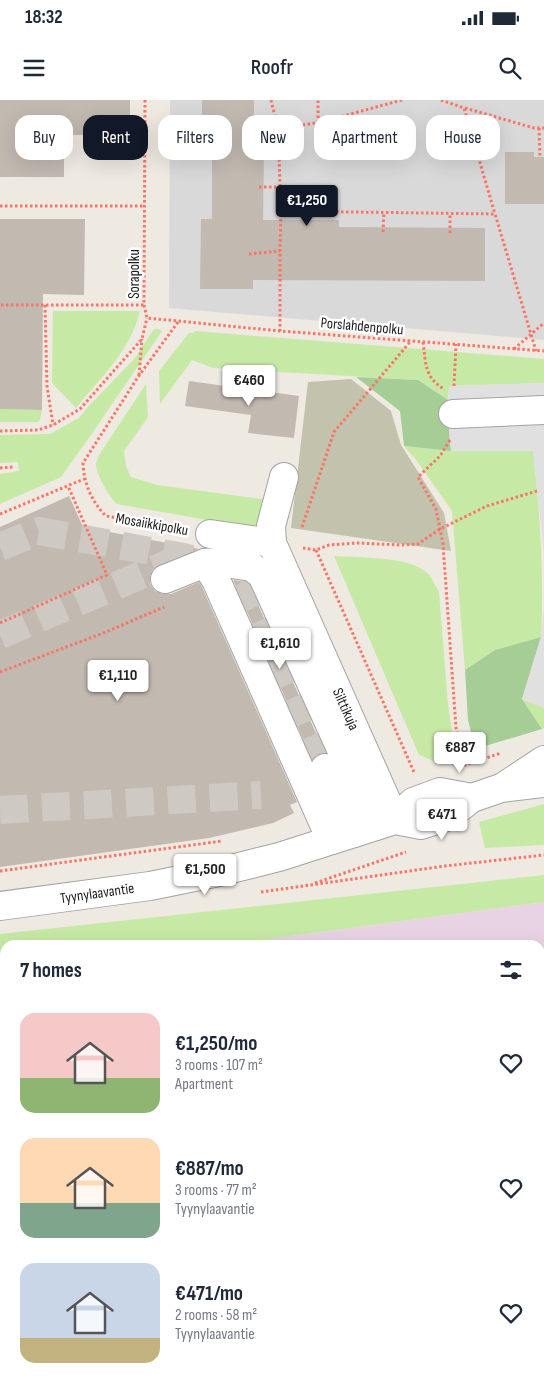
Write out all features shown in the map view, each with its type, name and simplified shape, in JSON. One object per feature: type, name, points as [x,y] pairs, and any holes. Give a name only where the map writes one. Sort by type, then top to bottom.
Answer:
[{"type":"street","points":[[453,414],[544,410]]},
{"type":"street","points":[[272,543],[271,526],[284,478]]},
{"type":"street","name":"Mosaiikkipolku","points":[[210,534],[272,543]]},
{"type":"street","name":"Silttikuja","points":[[272,543],[364,830]]},
{"type":"street","points":[[164,579],[205,563],[218,562],[252,568],[262,575],[364,830]]},
{"type":"street","points":[[205,563],[364,830]]},
{"type":"street","name":"Tyynylaavantie","points":[[501,788],[544,760]]},
{"type":"street","points":[[325,768],[364,830]]},
{"type":"street","name":"Tyynylaavantie","points":[[0,906],[150,886],[219,872],[279,857],[364,830],[421,825],[449,816],[472,798],[501,788],[544,783]]},
{"type":"path","name":"Sorapolku","points":[[146,100],[144,305],[147,318],[178,321]]},
{"type":"path","points":[[271,100],[275,115]]},
{"type":"path","points":[[318,100],[318,115]]},
{"type":"path","points":[[344,115],[385,102],[402,100]]},
{"type":"path","points":[[441,100],[534,128],[544,128]]},
{"type":"path","points":[[464,108],[536,351]]},
{"type":"path","points":[[539,128],[540,157]]},
{"type":"path","points":[[279,160],[281,211],[280,331]]},
{"type":"path","points":[[259,187],[280,187]]},
{"type":"path","points":[[0,206],[145,206]]},
{"type":"path","points":[[281,211],[495,214]]},
{"type":"path","points":[[383,232],[384,212]]},
{"type":"path","points":[[450,213],[450,233]]},
{"type":"path","points":[[249,254],[280,251]]},
{"type":"path","points":[[1,305],[144,305]]},
{"type":"path","points":[[45,305],[48,386],[53,425]]},
{"type":"path","points":[[138,376],[142,338],[147,318]]},
{"type":"path","points":[[0,514],[84,479],[83,463],[138,376],[178,321]]},
{"type":"path","name":"Porslahdenpolku","points":[[178,321],[280,331],[544,351]]},
{"type":"path","points":[[514,349],[544,323]]},
{"type":"path","points":[[0,431],[38,430],[53,425],[80,409],[142,338]]},
{"type":"path","points":[[301,529],[334,432],[411,341]]},
{"type":"path","points":[[424,342],[427,372],[435,384],[451,394],[453,414]]},
{"type":"path","points":[[456,344],[450,442],[440,456],[418,477],[436,509],[443,544],[456,728],[467,765]]},
{"type":"path","points":[[0,468],[13,467]]},
{"type":"path","name":"Mosaiikkipolku","points":[[84,479],[98,508],[106,516],[210,534]]},
{"type":"path","points":[[0,623],[107,575],[68,486]]},
{"type":"path","points":[[418,776],[413,771],[316,550],[329,545],[357,543],[418,544],[440,529],[487,506],[537,492]]},
{"type":"path","points":[[0,672],[106,632],[167,606]]},
{"type":"path","points":[[458,768],[510,750]]},
{"type":"path","points":[[0,872],[228,840]]},
{"type":"path","points":[[307,886],[409,851]]},
{"type":"path","points":[[259,892],[445,866],[544,855]]},
{"type":"shaded area","points":[[170,100],[544,100],[544,340],[169,308],[170,160],[232,160],[232,115],[170,115]]},
{"type":"shaded area","points":[[351,379],[391,411],[401,445],[444,513],[451,551],[291,528],[308,382]]},
{"type":"shaded area","points":[[544,383],[544,553],[533,451],[451,451],[448,419],[449,386]]},
{"type":"shaded area","points":[[544,608],[544,708],[522,699],[541,637]]},
{"type":"shaded area","points":[[544,902],[544,940],[261,940]]},
{"type":"green space","points":[[53,311],[140,311],[136,325],[122,351],[76,408],[52,383]]},
{"type":"green space","points":[[154,329],[162,331],[61,477],[0,504],[0,474],[19,471],[18,462],[0,463],[0,435],[50,434],[79,418],[135,358]]},
{"type":"green space","points":[[195,331],[544,359],[544,383],[449,386],[448,400],[418,380],[213,368],[192,360],[160,404],[159,371],[189,333],[194,333]]},
{"type":"green space","points":[[356,377],[418,380],[448,400],[451,451],[404,446],[400,411]]},
{"type":"green space","points":[[146,384],[148,417],[124,451],[126,466],[131,477],[157,485],[276,501],[274,532],[117,504],[114,501],[100,479],[96,463],[99,455]]},
{"type":"green space","points":[[0,409],[42,410],[38,422],[0,422]]},
{"type":"green space","points":[[404,446],[451,451],[533,450],[541,543],[541,637],[495,650],[465,670],[452,511],[417,461]]},
{"type":"green space","points":[[334,556],[396,560],[418,567],[432,579],[439,592],[448,705],[456,757],[436,762],[419,755]]},
{"type":"green space","points":[[541,637],[522,699],[542,729],[475,749],[468,720],[465,670],[495,650]]},
{"type":"green space","points":[[522,699],[544,708],[544,728],[542,729]]},
{"type":"green space","points":[[544,804],[544,845],[485,848],[479,822]]},
{"type":"green space","points":[[544,875],[544,902],[261,940],[0,940],[0,934]]},
{"type":"building","points":[[0,100],[130,100],[130,115],[83,115],[83,135],[73,135],[73,115],[15,115],[15,160],[64,160],[64,177],[0,177]]},
{"type":"building","points":[[202,100],[254,100],[254,115],[242,115],[242,160],[264,160],[263,220],[339,220],[339,227],[485,228],[485,281],[253,280],[253,289],[200,289],[201,219],[212,219],[212,160],[232,160],[232,115],[202,115]]},
{"type":"building","points":[[505,152],[534,152],[534,157],[544,157],[544,204],[505,204]]},
{"type":"building","points":[[0,219],[85,219],[84,295],[43,294],[42,410],[0,409]]},
{"type":"building","points":[[189,381],[299,396],[294,438],[248,433],[251,415],[185,406]]},
{"type":"building","points":[[69,496],[83,527],[199,549],[153,569],[150,576],[150,584],[155,591],[171,594],[199,582],[297,802],[290,805],[294,813],[273,823],[209,838],[0,867],[0,527]]},
{"type":"building","points":[[233,580],[246,582],[249,585],[325,753],[318,754],[312,759]]},
{"type":"tunnel","points":[[0,547],[39,531],[184,557],[226,570],[251,608],[325,768]]},
{"type":"tunnel","points":[[0,635],[184,557]]},
{"type":"tunnel","points":[[0,810],[261,795]]}]
